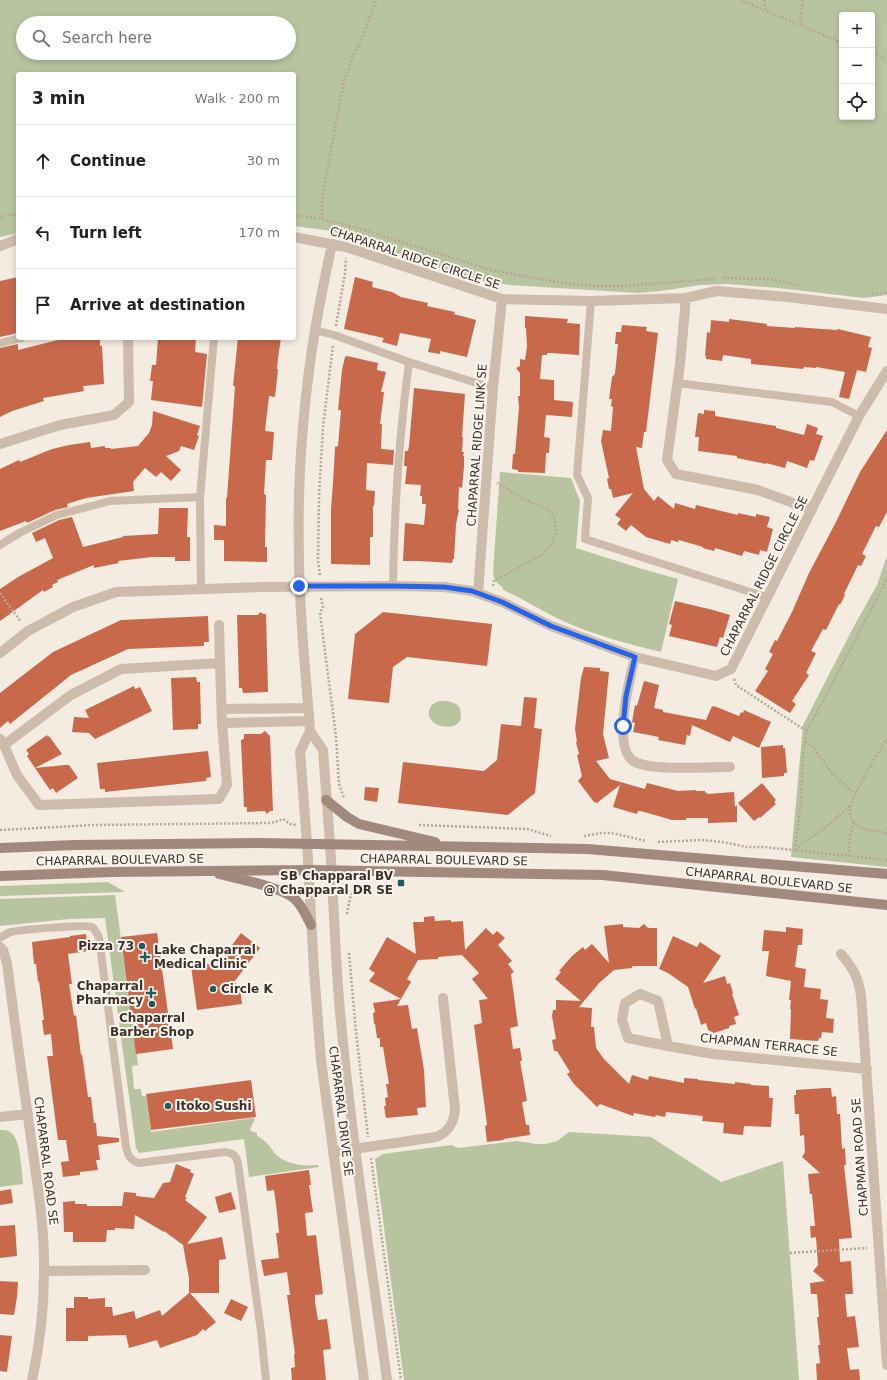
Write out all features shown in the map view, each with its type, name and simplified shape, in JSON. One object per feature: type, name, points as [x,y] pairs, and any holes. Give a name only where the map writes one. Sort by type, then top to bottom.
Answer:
[{"type":"main road","points":[[326,800],[347,817],[363,825],[454,846]]},
{"type":"main road","name":"CHAPARRAL BOULEVARD SE","points":[[0,848],[75,845],[307,843],[454,846],[587,850],[887,874]]},
{"type":"main road","name":"CHAPARRAL BOULEVARD SE","points":[[0,876],[112,872],[332,870],[603,876],[887,905]]},
{"type":"main road","points":[[205,871],[285,893],[297,901],[304,911],[311,926]]},
{"type":"street","name":"CHAPARRAL RIDGE CIRCLE SE","points":[[296,237],[346,247],[502,300],[591,301],[686,298],[717,292],[787,297],[887,309]]},
{"type":"street","points":[[0,246],[16,240]]},
{"type":"street","points":[[222,723],[310,726],[299,586],[301,467],[315,330],[332,244]]},
{"type":"street","points":[[686,298],[678,383],[667,460],[676,474],[758,490],[812,510]]},
{"type":"street","name":"CHAPARRAL RIDGE LINK SE","points":[[478,593],[493,388],[502,300]]},
{"type":"street","points":[[0,444],[60,425],[114,414],[129,402],[128,340]]},
{"type":"street","name":"CHAPARRAL RIDGE CIRCLE SE","points":[[0,653],[28,631],[73,607],[116,592],[299,586],[449,587],[465,589],[491,597],[551,626],[635,657],[716,676],[731,669],[766,597],[859,416],[887,371]]},
{"type":"street","points":[[219,625],[222,723],[227,785],[219,799],[39,805],[17,775],[2,742],[71,695],[120,669],[220,663]]},
{"type":"street","points":[[635,657],[626,696],[623,726],[625,745],[632,760],[640,764],[657,766],[730,767]]},
{"type":"street","points":[[222,709],[308,708]]},
{"type":"street","name":"CHAPARRAL DRIVE SE","points":[[310,726],[323,750],[332,870],[335,951],[341,1022],[356,1149],[388,1380]]},
{"type":"street","name":"CHAPARRAL DRIVE SE","points":[[310,726],[300,752],[319,1039],[364,1380]]},
{"type":"street","name":"CHAPARRAL ROAD SE","points":[[0,947],[3,950],[7,963],[28,1114],[42,1233],[44,1271],[40,1331],[32,1380]]},
{"type":"street","name":"CHAPMAN ROAD SE","points":[[841,954],[851,965],[859,982],[883,1244],[887,1365]]},
{"type":"street","name":"CHAPMAN TERRACE SE","points":[[668,1046],[658,1001],[640,994],[625,1003],[622,1020],[628,1038],[668,1046],[713,1054],[867,1069]]},
{"type":"street","points":[[333,1152],[436,1137],[442,1135],[451,1125],[454,1118],[455,1109],[442,998]]},
{"type":"street","points":[[0,1117],[28,1114]]},
{"type":"street","points":[[44,1271],[145,1270]]},
{"type":"lane","points":[[591,301],[577,475],[588,498],[585,539],[766,597]]},
{"type":"lane","points":[[315,330],[334,335],[409,362],[493,388]]},
{"type":"lane","points":[[0,343],[16,339]]},
{"type":"lane","points":[[201,590],[200,497],[214,340]]},
{"type":"lane","points":[[393,586],[397,476],[401,424],[409,362]]},
{"type":"lane","points":[[678,383],[832,402],[859,416]]},
{"type":"lane","points":[[0,546],[21,532],[57,515],[110,501],[200,497]]},
{"type":"lane","points":[[0,938],[10,932],[85,926],[92,927],[99,937],[126,1147],[129,1157],[133,1161],[140,1163],[224,1152],[233,1154],[236,1158],[239,1170],[256,1293],[266,1380]]},
{"type":"path","points":[[322,219],[324,182],[344,82],[376,0]]},
{"type":"path","points":[[742,0],[839,43]]},
{"type":"path","points":[[764,0],[767,11]]},
{"type":"path","points":[[801,26],[800,20],[803,0]]},
{"type":"path","points":[[875,55],[887,59]]},
{"type":"path","points":[[0,218],[16,214]]},
{"type":"path","points":[[296,215],[322,219],[349,226],[490,270],[556,282],[611,286],[700,279],[761,278],[804,286]]},
{"type":"path","points":[[347,803],[342,794],[340,784],[320,613],[323,607],[320,566],[318,561],[319,496],[323,427],[330,358],[345,273],[346,235],[349,226]]},
{"type":"path","points":[[872,294],[887,292]]},
{"type":"path","points":[[486,482],[498,483],[523,499],[549,510],[555,519],[556,531],[552,543],[543,554],[494,581],[491,597]]},
{"type":"path","points":[[795,850],[801,802],[804,742],[807,731],[887,577]]},
{"type":"path","points":[[0,593],[28,631]]},
{"type":"path","points":[[731,669],[736,685],[807,731]]},
{"type":"path","points":[[887,738],[856,794],[851,806],[850,816],[854,822],[863,828],[887,833]]},
{"type":"path","points":[[804,742],[815,748],[822,761],[834,775],[838,777],[845,787],[856,794]]},
{"type":"path","points":[[795,850],[798,846],[838,818],[851,806]]},
{"type":"path","points":[[0,830],[93,825],[269,823],[283,819],[290,824]]},
{"type":"path","points":[[849,856],[850,836],[854,822]]},
{"type":"path","points":[[413,825],[527,829],[554,836]]},
{"type":"path","points":[[581,837],[602,833],[612,833],[650,842]]},
{"type":"path","points":[[657,842],[690,839],[722,842],[747,847],[764,847],[887,860]]},
{"type":"path","points":[[346,918],[352,894],[347,890]]},
{"type":"path","points":[[349,950],[356,1032],[368,1129]]},
{"type":"path","points":[[371,1161],[401,1380]]},
{"type":"path","points":[[790,1253],[867,1248]]},
{"type":"green space","points":[[0,0],[887,0],[887,295],[864,298],[728,284],[701,285],[638,293],[510,285],[465,277],[332,231],[296,226],[296,72],[16,72],[16,233],[0,237]]},
{"type":"green space","points":[[500,472],[571,478],[580,501],[576,548],[678,579],[661,652],[587,631],[503,590],[503,588],[495,581],[493,572]]},
{"type":"green space","points":[[887,556],[887,867],[791,857],[803,725],[877,585]]},
{"type":"green space","points":[[440,701],[451,702],[459,707],[461,714],[460,721],[456,725],[450,727],[443,726],[436,724],[431,720],[429,715],[430,708],[434,703]]},
{"type":"green space","points":[[108,882],[125,892],[0,896],[0,886]]},
{"type":"green space","points":[[115,895],[138,1065],[132,1066],[134,1089],[141,1089],[142,1096],[146,1096],[151,1132],[253,1118],[255,1119],[250,1129],[251,1131],[257,1133],[257,1136],[266,1142],[277,1156],[293,1164],[318,1165],[319,1167],[249,1177],[244,1139],[139,1153],[136,1148],[105,918],[69,919],[0,926],[0,899]]},
{"type":"green space","points":[[0,1130],[9,1131],[16,1140],[23,1184],[0,1187]]},
{"type":"green space","points":[[569,1132],[651,1137],[721,1182],[783,1161],[799,1380],[404,1380],[375,1159],[383,1154],[452,1145],[458,1148],[517,1141],[546,1144],[557,1141]]},
{"type":"building","points":[[16,277],[16,333],[0,337],[0,281]]},
{"type":"building","points":[[355,277],[373,282],[372,287],[392,292],[401,297],[428,303],[427,306],[455,312],[454,314],[476,320],[467,357],[440,351],[440,354],[428,352],[431,339],[400,333],[397,346],[382,342],[384,338],[344,329]]},
{"type":"building","points":[[525,316],[568,319],[567,323],[580,324],[579,355],[547,353],[547,355],[542,355],[540,379],[554,380],[554,400],[573,402],[572,417],[546,415],[544,437],[550,438],[549,453],[546,453],[545,473],[518,472],[518,470],[512,469],[513,454],[515,454],[519,407],[518,396],[520,396],[520,373],[516,368],[520,366],[520,359],[525,360],[527,347]]},
{"type":"building","points":[[729,319],[767,324],[767,326],[838,329],[871,337],[868,347],[872,348],[866,372],[857,370],[849,399],[839,397],[845,372],[816,367],[804,367],[803,369],[751,364],[751,359],[723,355],[722,361],[706,359],[707,332],[710,333],[711,320],[729,322]]},
{"type":"building","points":[[622,325],[647,327],[646,331],[658,333],[646,432],[644,432],[642,448],[636,447],[644,489],[654,501],[658,496],[674,509],[675,503],[695,509],[696,505],[738,515],[738,513],[756,517],[756,514],[770,517],[767,527],[773,529],[767,552],[760,550],[759,555],[744,551],[742,556],[715,548],[714,551],[679,540],[678,542],[671,540],[670,544],[646,537],[631,525],[626,531],[617,524],[621,519],[615,515],[633,493],[613,498],[611,489],[609,489],[607,479],[609,478],[601,441],[603,430],[611,431],[613,407],[611,406],[612,399],[609,399],[612,377],[615,374],[618,344],[615,344],[616,332],[621,332]]},
{"type":"building","points":[[58,340],[100,340],[100,346],[102,346],[104,384],[83,386],[84,391],[43,398],[44,401],[12,411],[0,417],[0,348],[18,344],[18,350]]},
{"type":"building","points":[[158,340],[196,340],[195,352],[207,354],[202,407],[151,400],[153,381],[150,381],[152,365],[156,365]]},
{"type":"building","points":[[238,340],[281,340],[275,397],[269,396],[265,431],[274,432],[272,460],[266,460],[264,494],[266,495],[265,547],[267,547],[267,562],[224,561],[224,540],[214,540],[214,525],[226,526],[226,498],[235,386],[233,386]]},
{"type":"building","points":[[347,356],[378,363],[377,370],[386,372],[381,392],[384,392],[380,424],[382,424],[381,449],[394,450],[393,465],[367,463],[366,490],[375,491],[373,506],[373,537],[370,537],[370,565],[331,564],[331,509],[335,447],[338,446],[341,410],[338,410],[342,370],[345,357]]},
{"type":"building","points":[[414,388],[465,394],[462,437],[464,467],[462,488],[459,487],[459,510],[456,524],[454,559],[452,563],[403,561],[405,523],[424,525],[426,504],[422,504],[422,496],[420,496],[421,485],[405,484],[407,466],[404,466],[405,451],[408,451],[409,446]]},
{"type":"building","points":[[704,410],[715,411],[715,416],[776,426],[776,428],[804,435],[807,424],[818,428],[816,434],[823,436],[814,461],[810,460],[807,468],[787,461],[785,468],[737,458],[737,456],[698,451],[699,437],[695,437],[698,413],[704,414]]},
{"type":"building","points":[[153,411],[200,426],[197,435],[199,436],[194,450],[181,446],[179,451],[166,456],[181,470],[171,481],[161,472],[156,477],[145,468],[133,482],[134,491],[86,498],[67,504],[68,507],[55,510],[27,523],[26,521],[0,531],[0,469],[19,460],[20,462],[52,449],[69,445],[90,442],[91,448],[105,446],[105,448],[111,449],[138,446],[149,433],[152,425]]},
{"type":"building","points":[[887,430],[887,512],[879,527],[876,526],[862,554],[866,556],[861,566],[858,565],[840,605],[839,604],[826,630],[823,629],[811,651],[816,653],[806,673],[809,675],[792,701],[796,704],[790,713],[755,691],[768,671],[765,669],[773,654],[769,652],[775,640],[777,641],[792,612],[809,573],[860,472]]},
{"type":"building","points":[[159,508],[188,508],[187,537],[190,537],[190,561],[175,561],[175,557],[152,557],[118,561],[119,563],[94,568],[94,565],[57,580],[58,582],[52,585],[53,587],[44,592],[43,590],[0,621],[0,589],[18,577],[53,558],[45,538],[36,542],[32,533],[59,520],[72,517],[83,547],[123,536],[158,534]]},
{"type":"building","points":[[675,601],[730,615],[723,638],[720,637],[717,647],[669,636],[672,625],[669,624]]},
{"type":"building","points":[[260,612],[266,614],[268,692],[243,693],[242,688],[239,688],[237,615],[258,615]]},
{"type":"building","points":[[383,612],[492,624],[487,666],[407,657],[393,667],[389,703],[348,699],[355,634]]},
{"type":"building","points":[[208,616],[209,642],[204,642],[204,646],[128,649],[71,675],[10,724],[8,721],[0,728],[0,693],[53,652],[121,620]]},
{"type":"building","points":[[584,667],[600,668],[600,671],[609,672],[603,734],[609,758],[596,761],[610,779],[645,789],[647,783],[678,791],[705,791],[707,794],[734,792],[735,807],[737,805],[737,822],[708,823],[708,818],[686,818],[686,820],[672,820],[641,811],[638,811],[637,814],[613,807],[620,785],[597,803],[594,802],[578,781],[582,776],[577,755],[579,754],[575,729],[581,678]]},
{"type":"building","points":[[196,677],[197,682],[200,682],[201,724],[198,724],[198,729],[173,730],[171,678]]},
{"type":"building","points":[[644,681],[659,685],[654,708],[663,710],[663,712],[706,720],[712,706],[714,706],[739,716],[744,710],[771,722],[759,748],[733,736],[730,742],[692,725],[690,736],[687,735],[685,745],[658,740],[659,737],[633,732],[635,723],[632,722],[635,705],[637,706]]},
{"type":"building","points":[[134,686],[135,689],[140,687],[152,711],[95,739],[89,733],[72,732],[74,717],[89,718],[85,710]]},
{"type":"building","points":[[524,697],[537,698],[534,728],[542,729],[535,793],[508,815],[398,803],[403,762],[484,771],[497,760],[501,724],[521,726]]},
{"type":"building","points":[[265,731],[270,736],[273,811],[270,811],[267,814],[265,811],[247,812],[247,807],[244,807],[241,740],[244,739],[244,734],[261,734]]},
{"type":"building","points":[[47,735],[62,754],[35,768],[27,756],[29,754],[26,750]]},
{"type":"building","points":[[783,745],[783,748],[785,748],[787,773],[784,773],[784,776],[762,778],[761,747]]},
{"type":"building","points":[[208,751],[211,777],[206,778],[206,781],[105,792],[105,789],[100,789],[97,763]]},
{"type":"building","points":[[69,765],[78,778],[56,793],[53,788],[50,790],[35,768]]},
{"type":"building","points":[[762,783],[776,800],[774,802],[776,804],[760,818],[759,817],[754,821],[738,803]]},
{"type":"building","points":[[365,787],[379,788],[377,802],[364,800]]},
{"type":"building","points":[[434,916],[435,921],[463,921],[465,950],[486,928],[493,935],[497,931],[505,938],[498,945],[512,961],[508,964],[514,972],[511,974],[518,1026],[510,1028],[513,1049],[520,1048],[522,1061],[520,1061],[527,1101],[522,1102],[526,1125],[529,1125],[530,1135],[487,1142],[485,1126],[487,1125],[474,1025],[482,1023],[479,1000],[488,999],[472,979],[479,973],[462,955],[438,957],[438,959],[418,960],[407,979],[411,982],[401,999],[369,981],[375,973],[369,969],[387,937],[416,954],[413,922],[424,922],[424,917]]},
{"type":"building","points":[[623,924],[623,927],[639,928],[644,924],[648,928],[657,928],[657,966],[632,966],[632,968],[614,970],[599,983],[579,1007],[592,1008],[591,1027],[594,1027],[596,1048],[604,1059],[629,1084],[632,1075],[648,1080],[649,1076],[684,1083],[684,1078],[769,1086],[769,1098],[773,1098],[771,1127],[744,1126],[743,1135],[723,1133],[724,1123],[702,1121],[703,1116],[666,1112],[665,1117],[656,1115],[655,1117],[634,1113],[633,1116],[600,1104],[597,1107],[574,1084],[567,1074],[570,1072],[557,1051],[554,1051],[552,1040],[556,1039],[552,1016],[553,1010],[556,1010],[556,1000],[581,1001],[555,979],[561,972],[559,971],[572,956],[583,947],[585,950],[592,944],[609,963],[604,926]]},
{"type":"building","points":[[786,927],[803,929],[802,945],[798,945],[795,967],[806,969],[804,987],[821,989],[820,999],[828,1000],[826,1018],[834,1019],[833,1033],[822,1032],[821,1038],[819,1038],[818,1041],[790,1039],[791,1000],[789,1000],[791,981],[766,976],[769,951],[762,951],[764,930],[786,932]]},
{"type":"building","points":[[157,933],[173,1049],[136,1054],[121,937]]},
{"type":"building","points":[[241,933],[260,948],[234,982],[240,987],[242,1004],[197,1010],[191,966],[208,964],[215,968]]},
{"type":"building","points":[[86,934],[88,951],[68,954],[72,984],[69,984],[74,1016],[76,1015],[88,1097],[91,1097],[97,1136],[119,1138],[119,1142],[98,1145],[100,1160],[96,1160],[98,1170],[80,1172],[80,1175],[63,1177],[61,1162],[69,1161],[66,1140],[58,1140],[47,1056],[53,1056],[51,1034],[44,1035],[42,1020],[44,1020],[39,981],[38,982],[36,964],[34,964],[32,942]]},
{"type":"building","points":[[673,936],[697,947],[700,942],[721,956],[703,983],[725,976],[727,984],[730,983],[739,1015],[734,1017],[736,1024],[714,1033],[708,1030],[706,1023],[701,1025],[688,987],[668,973],[659,969]]},
{"type":"building","points":[[401,999],[397,1006],[408,1005],[412,1029],[417,1028],[424,1070],[426,1107],[417,1108],[418,1115],[386,1118],[384,1106],[386,1106],[385,1098],[388,1097],[386,1084],[389,1084],[383,1047],[380,1047],[380,1038],[377,1038],[374,1024],[373,1013],[375,1012],[373,1003]]},
{"type":"building","points":[[251,1080],[256,1117],[151,1130],[146,1094]]},
{"type":"building","points":[[831,1088],[832,1097],[836,1096],[837,1114],[840,1114],[842,1149],[845,1148],[846,1165],[844,1165],[852,1238],[839,1239],[840,1262],[851,1261],[853,1294],[845,1294],[847,1317],[855,1316],[859,1347],[847,1348],[850,1370],[859,1369],[860,1380],[817,1380],[816,1364],[820,1363],[817,1317],[819,1317],[817,1294],[811,1294],[810,1283],[825,1281],[813,1271],[818,1265],[816,1237],[811,1238],[810,1226],[815,1226],[812,1194],[810,1194],[808,1174],[820,1173],[802,1157],[805,1152],[804,1135],[800,1136],[799,1114],[795,1114],[794,1095],[796,1095],[796,1090]]},
{"type":"building","points":[[176,1164],[191,1170],[190,1172],[194,1174],[185,1197],[187,1198],[185,1200],[207,1217],[187,1244],[222,1237],[226,1259],[219,1260],[219,1293],[190,1293],[216,1322],[205,1331],[203,1329],[197,1335],[160,1348],[157,1340],[129,1348],[126,1335],[88,1336],[88,1341],[66,1341],[66,1308],[74,1308],[74,1297],[88,1297],[88,1299],[105,1298],[105,1307],[112,1307],[113,1316],[134,1311],[136,1319],[160,1310],[162,1316],[189,1293],[189,1278],[183,1245],[164,1231],[135,1215],[134,1229],[115,1228],[115,1230],[107,1230],[106,1242],[73,1242],[73,1232],[64,1232],[63,1202],[75,1201],[75,1204],[87,1204],[87,1206],[122,1206],[124,1192],[136,1193],[136,1196],[154,1198],[163,1183],[170,1182]]},
{"type":"building","points":[[309,1170],[311,1185],[309,1185],[313,1212],[305,1213],[307,1236],[316,1235],[323,1294],[315,1295],[315,1302],[318,1320],[327,1319],[331,1349],[323,1350],[326,1380],[292,1380],[291,1368],[295,1367],[295,1354],[287,1295],[290,1295],[287,1272],[264,1276],[261,1260],[279,1258],[276,1233],[279,1233],[274,1190],[267,1191],[265,1176]]},
{"type":"building","points":[[11,1189],[13,1203],[0,1205],[0,1191]]},
{"type":"building","points":[[231,1192],[236,1209],[219,1213],[215,1197]]},
{"type":"building","points":[[15,1225],[17,1256],[0,1258],[0,1226]]},
{"type":"building","points":[[0,1281],[18,1282],[14,1315],[0,1314]]},
{"type":"building","points":[[231,1299],[248,1307],[241,1321],[224,1313]]},
{"type":"building","points":[[0,1335],[12,1336],[7,1372],[0,1371]]},
{"type":"place","name":"SB Chapparal BV @ Chapparal DR SE","points":[[401,883]]},
{"type":"place","name":"Pizza 73","points":[[142,946]]},
{"type":"place","name":"Lake Chaparral Medical Clinic","points":[[145,957]]},
{"type":"place","name":"Circle K","points":[[213,989]]},
{"type":"place","name":"Chaparral Pharmacy","points":[[151,993]]},
{"type":"place","name":"Chaparral Barber Shop","points":[[152,1004]]},
{"type":"place","name":"Itoko Sushi","points":[[168,1106]]},
{"type":"route","points":[[299,586],[366,585],[465,589],[491,597],[551,626],[635,657],[624,707],[623,726]]}]
